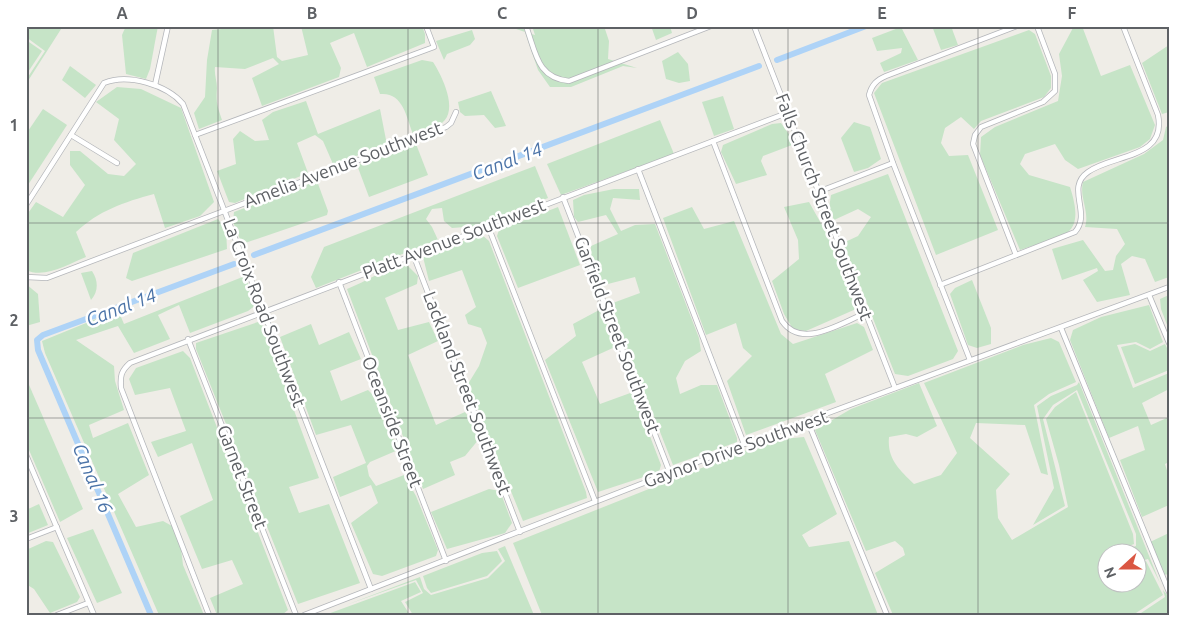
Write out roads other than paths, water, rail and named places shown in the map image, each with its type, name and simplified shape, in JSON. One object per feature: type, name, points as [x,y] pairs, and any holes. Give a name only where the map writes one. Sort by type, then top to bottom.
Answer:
[{"type":"street","points":[[155,85],[168,26]]},
{"type":"street","points":[[195,136],[434,47],[426,26]]},
{"type":"street","points":[[526,26],[544,71],[556,80],[569,81],[711,26]]},
{"type":"street","name":"Falls Church Street Southwest","points":[[754,26],[895,388]]},
{"type":"street","points":[[970,360],[870,104],[871,87],[877,80],[886,76],[1017,26]]},
{"type":"street","points":[[1016,255],[973,144],[975,134],[981,127],[1043,102],[1056,91],[1056,74],[1037,26]]},
{"type":"street","points":[[940,285],[1075,232],[1081,225],[1082,216],[1077,188],[1081,178],[1096,167],[1143,150],[1152,144],[1158,136],[1160,126],[1158,115],[1123,26]]},
{"type":"street","name":"La Croix Road Southwest","points":[[71,135],[104,83],[118,79],[155,85],[174,94],[183,104],[371,589]]},
{"type":"street","name":"Amelia Avenue Southwest","points":[[26,277],[47,278],[446,127],[456,112]]},
{"type":"street","name":"Platt Avenue Southwest","points":[[210,615],[122,388],[120,378],[123,369],[137,359],[188,339],[787,113]]},
{"type":"street","points":[[26,205],[71,135],[117,163]]},
{"type":"street","points":[[713,141],[782,321],[787,329],[795,334],[812,334],[866,313]]},
{"type":"street","points":[[818,192],[893,163]]},
{"type":"street","points":[[638,170],[744,444]]},
{"type":"street","name":"Garfield Street Southwest","points":[[563,197],[670,473]]},
{"type":"street","points":[[488,226],[595,501]]},
{"type":"street","name":"Lackland Street Southwest","points":[[413,254],[520,532]]},
{"type":"street","name":"Oceanside Street","points":[[339,282],[446,561]]},
{"type":"street","name":"Gaynor Drive Southwest","points":[[304,615],[744,444],[808,422],[1169,287]]},
{"type":"street","points":[[1149,295],[1169,343]]},
{"type":"street","points":[[1061,328],[1169,592]]},
{"type":"street","name":"Garnet Street","points":[[188,339],[296,615]]},
{"type":"street","points":[[808,422],[886,615]]},
{"type":"street","points":[[26,455],[94,615]]},
{"type":"street","points":[[26,539],[57,527]]},
{"type":"street","points":[[57,615],[88,602]]},
{"type":"waterway","name":"Canal 14","points":[[777,60],[866,26]]},
{"type":"waterway","name":"Canal 14","points":[[254,255],[759,66]]},
{"type":"waterway","name":"Canal 16","points":[[151,615],[38,350],[37,340],[43,335],[234,264]]}]
